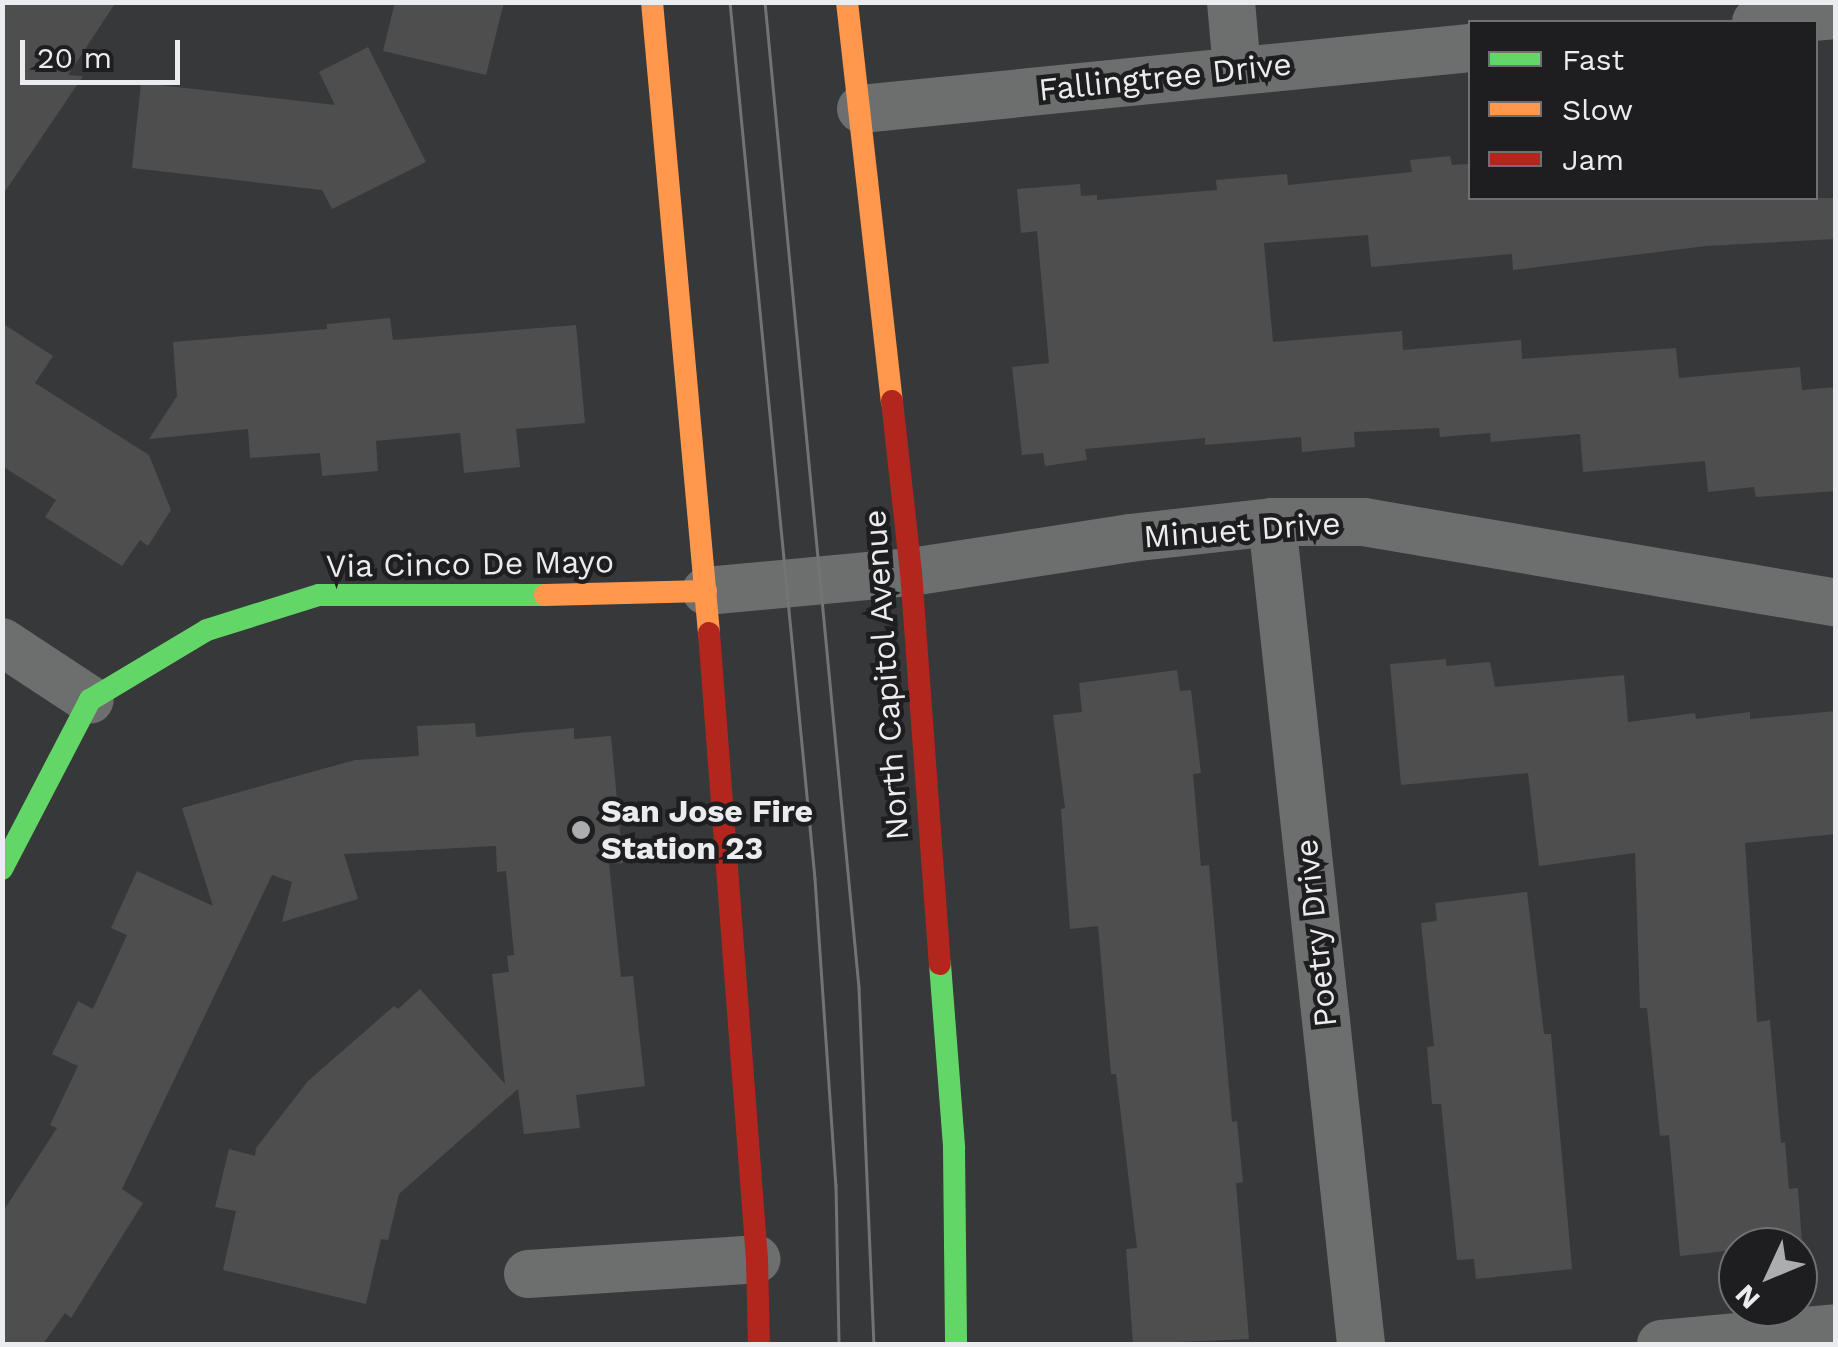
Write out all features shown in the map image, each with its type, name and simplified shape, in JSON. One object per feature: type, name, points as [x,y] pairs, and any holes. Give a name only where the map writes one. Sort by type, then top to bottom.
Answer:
[{"type":"main road","points":[[652,2],[706,591],[757,1259],[760,1344]]},
{"type":"main road","name":"North Capitol Avenue","points":[[848,2],[911,572],[954,1148],[956,1344]]},
{"type":"main road","name":"Via Cinco De Mayo","points":[[90,700],[207,630],[319,595],[622,595],[706,591]]},
{"type":"main road","points":[[2,869],[90,700]]},
{"type":"street","points":[[1231,2],[1236,69]]},
{"type":"street","points":[[1783,20],[1836,16]]},
{"type":"street","name":"Fallingtree Drive","points":[[861,109],[1468,48]]},
{"type":"street","name":"Minuet Drive","points":[[706,591],[911,572],[1112,540],[1272,522],[1364,522],[1836,603]]},
{"type":"street","name":"Poetry Drive","points":[[1272,522],[1360,1344]]},
{"type":"street","points":[[2,642],[90,700]]},
{"type":"street","points":[[528,1274],[757,1259]]},
{"type":"street","points":[[1661,1344],[1836,1328]]},
{"type":"building","points":[[2,2],[116,2],[68,75],[83,76],[2,196]]},
{"type":"building","points":[[395,2],[504,2],[486,75],[383,51]]},
{"type":"building","points":[[368,47],[426,162],[332,209],[322,190],[132,168],[141,83],[335,105],[319,72]]},
{"type":"building","points":[[1450,156],[1452,165],[1468,164],[1468,200],[1836,198],[1836,239],[1706,246],[1513,270],[1512,254],[1371,267],[1368,235],[1264,243],[1273,342],[1402,331],[1403,350],[1521,340],[1522,359],[1676,348],[1679,378],[1800,367],[1802,390],[1836,387],[1836,491],[1756,497],[1754,487],[1708,492],[1705,461],[1583,472],[1580,434],[1491,442],[1490,433],[1440,437],[1439,428],[1354,432],[1355,447],[1302,452],[1301,437],[1205,445],[1205,438],[1085,449],[1087,460],[1045,466],[1043,453],[1022,455],[1012,367],[1049,363],[1037,231],[1021,233],[1017,189],[1080,184],[1081,196],[1097,195],[1097,200],[1217,190],[1216,180],[1287,174],[1288,185],[1412,172],[1410,160]]},
{"type":"building","points":[[390,318],[393,340],[576,325],[585,423],[516,429],[520,467],[464,473],[460,433],[376,441],[378,471],[322,476],[320,453],[250,458],[248,429],[149,439],[177,396],[173,342],[327,329],[327,324]]},
{"type":"building","points":[[2,323],[53,356],[35,383],[149,455],[171,510],[148,546],[140,540],[122,566],[45,517],[56,500],[2,466]]},
{"type":"building","points":[[1446,659],[1446,666],[1490,662],[1495,687],[1624,675],[1628,722],[1695,713],[1696,719],[1750,712],[1750,719],[1836,711],[1836,834],[1745,843],[1757,1022],[1770,1020],[1781,1143],[1785,1142],[1789,1189],[1798,1188],[1801,1227],[1718,1227],[1718,1252],[1680,1256],[1669,1135],[1660,1136],[1647,1008],[1640,1008],[1635,853],[1539,866],[1528,773],[1401,785],[1390,664]]},
{"type":"building","points":[[1177,670],[1180,691],[1191,690],[1201,773],[1193,774],[1201,866],[1209,865],[1232,1122],[1237,1121],[1243,1182],[1236,1183],[1249,1339],[1133,1344],[1126,1249],[1137,1248],[1116,1074],[1111,1074],[1098,926],[1070,929],[1061,809],[1065,808],[1053,715],[1082,712],[1079,683]]},
{"type":"building","points":[[475,723],[476,737],[574,728],[574,739],[611,736],[623,863],[609,864],[621,977],[633,976],[645,1086],[576,1095],[580,1128],[524,1134],[518,1089],[399,1194],[388,1240],[381,1239],[366,1304],[223,1270],[236,1211],[215,1207],[229,1149],[255,1156],[256,1148],[308,1081],[394,1006],[398,1009],[420,989],[505,1084],[492,974],[509,972],[507,956],[514,955],[506,871],[497,872],[496,846],[344,854],[358,899],[282,922],[292,882],[272,875],[122,1189],[143,1203],[71,1318],[65,1313],[43,1344],[2,1344],[2,1213],[57,1128],[50,1125],[78,1066],[52,1054],[78,1001],[93,1009],[127,935],[111,928],[137,871],[213,906],[182,808],[355,760],[419,756],[417,726]]},
{"type":"building","points":[[1527,892],[1544,1034],[1551,1034],[1572,1269],[1476,1279],[1474,1259],[1457,1260],[1441,1104],[1432,1104],[1427,1047],[1434,1046],[1421,923],[1437,921],[1435,903]]},
{"type":"tram line","points":[[730,2],[815,879],[836,1185],[839,1344]]},
{"type":"tram line","points":[[765,2],[859,988],[874,1344]]},
{"type":"traffic: fast","points":[[2,869],[90,700],[207,630],[319,595],[545,595]]},
{"type":"traffic: fast","points":[[940,964],[954,1148],[956,1344]]},
{"type":"traffic: slow","points":[[652,2],[709,633]]},
{"type":"traffic: slow","points":[[847,2],[892,401]]},
{"type":"traffic: slow","points":[[545,595],[706,591]]},
{"type":"traffic: jam","points":[[892,401],[911,572],[940,964]]},
{"type":"traffic: jam","points":[[709,633],[757,1259],[759,1344]]},
{"type":"place","name":"San Jose Fire Station 23","points":[[581,830]]}]
